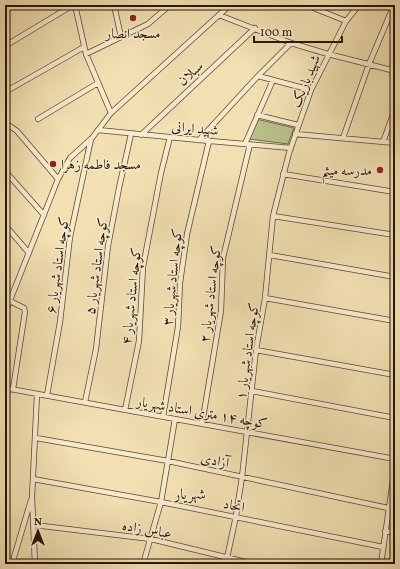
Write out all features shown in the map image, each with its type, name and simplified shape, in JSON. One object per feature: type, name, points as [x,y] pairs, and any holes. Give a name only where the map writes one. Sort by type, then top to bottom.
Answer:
[{"type":"street","points":[[5,46],[74,5],[86,54],[111,113]]},
{"type":"street","points":[[114,5],[121,37]]},
{"type":"street","points":[[86,54],[148,24],[170,5]]},
{"type":"street","points":[[5,313],[58,179],[70,158],[92,138],[111,113],[230,5]]},
{"type":"street","points":[[306,5],[346,21]]},
{"type":"street","name":"شهید باریک","points":[[290,148],[311,90],[328,54],[346,21],[359,5]]},
{"type":"street","points":[[343,138],[369,64],[394,5]]},
{"type":"street","points":[[219,15],[291,43],[395,71]]},
{"type":"street","name":"سبلان","points":[[141,135],[255,28]]},
{"type":"street","points":[[199,140],[258,76],[291,43]]},
{"type":"street","points":[[5,92],[84,47]]},
{"type":"street","points":[[258,76],[311,90]]},
{"type":"street","name":"کوچه استاد شهریار ۲","points":[[202,424],[221,311],[223,258],[247,144],[257,115],[273,80]]},
{"type":"street","points":[[38,119],[98,83]]},
{"type":"street","points":[[384,142],[395,109]]},
{"type":"street","points":[[5,115],[6,126],[17,131],[58,179]]},
{"type":"street","points":[[257,115],[298,125]]},
{"type":"street","name":"شهید ایرانی","points":[[98,130],[290,148]]},
{"type":"street","name":"کوچه استاد شهریار ۵","points":[[85,402],[96,349],[108,246],[118,188],[131,134]]},
{"type":"street","points":[[295,134],[395,143]]},
{"type":"street","name":"کوچه استاد شهریار ۴","points":[[125,410],[139,341],[143,267],[161,173],[170,137]]},
{"type":"street","name":"کوچه استاد شهریار ۶","points":[[47,395],[60,322],[70,237],[92,138]]},
{"type":"street","name":"کوچه استاد شهریار ۳","points":[[163,417],[178,327],[180,283],[187,234],[209,140]]},
{"type":"street","name":"کوچه استاد شهریار ۱","points":[[227,558],[236,516],[242,477],[256,350],[265,298],[273,216],[290,148]]},
{"type":"street","points":[[5,171],[44,215]]},
{"type":"street","points":[[283,174],[395,192]]},
{"type":"street","points":[[273,216],[395,235]]},
{"type":"street","points":[[5,225],[29,253]]},
{"type":"street","points":[[270,255],[395,277]]},
{"type":"street","points":[[265,298],[395,321]]},
{"type":"street","points":[[5,401],[25,312],[22,306],[10,301]]},
{"type":"street","points":[[256,350],[395,375]]},
{"type":"street","name":"کوچه ۱۴ متری استاد شهریار","points":[[9,388],[395,459]]},
{"type":"street","points":[[252,391],[395,418]]},
{"type":"street","points":[[35,564],[32,497],[37,394]]},
{"type":"street","points":[[142,564],[161,502],[175,419]]},
{"type":"street","name":"آزادی","points":[[36,438],[168,461],[388,508]]},
{"type":"street","points":[[381,564],[388,508],[393,492],[395,466]]},
{"type":"street","name":"اتحاد","points":[[33,480],[236,516],[383,547]]},
{"type":"street","points":[[12,564],[32,497]]},
{"type":"street","name":"عباس زاده","points":[[34,525],[150,539],[254,564]]},
{"type":"street","points":[[385,531],[395,533]]},
{"type":"green space","points":[[256,119],[294,128],[288,144],[249,139]]},
{"type":"place","name":"مسجد انصار","points":[[133,18]]},
{"type":"place","name":"مسجد فاطمه زهرا","points":[[53,164]]},
{"type":"place","name":"مدرسه میثم","points":[[380,170]]},
{"type":"district","name":"شهریار","points":[[190,494]]}]
